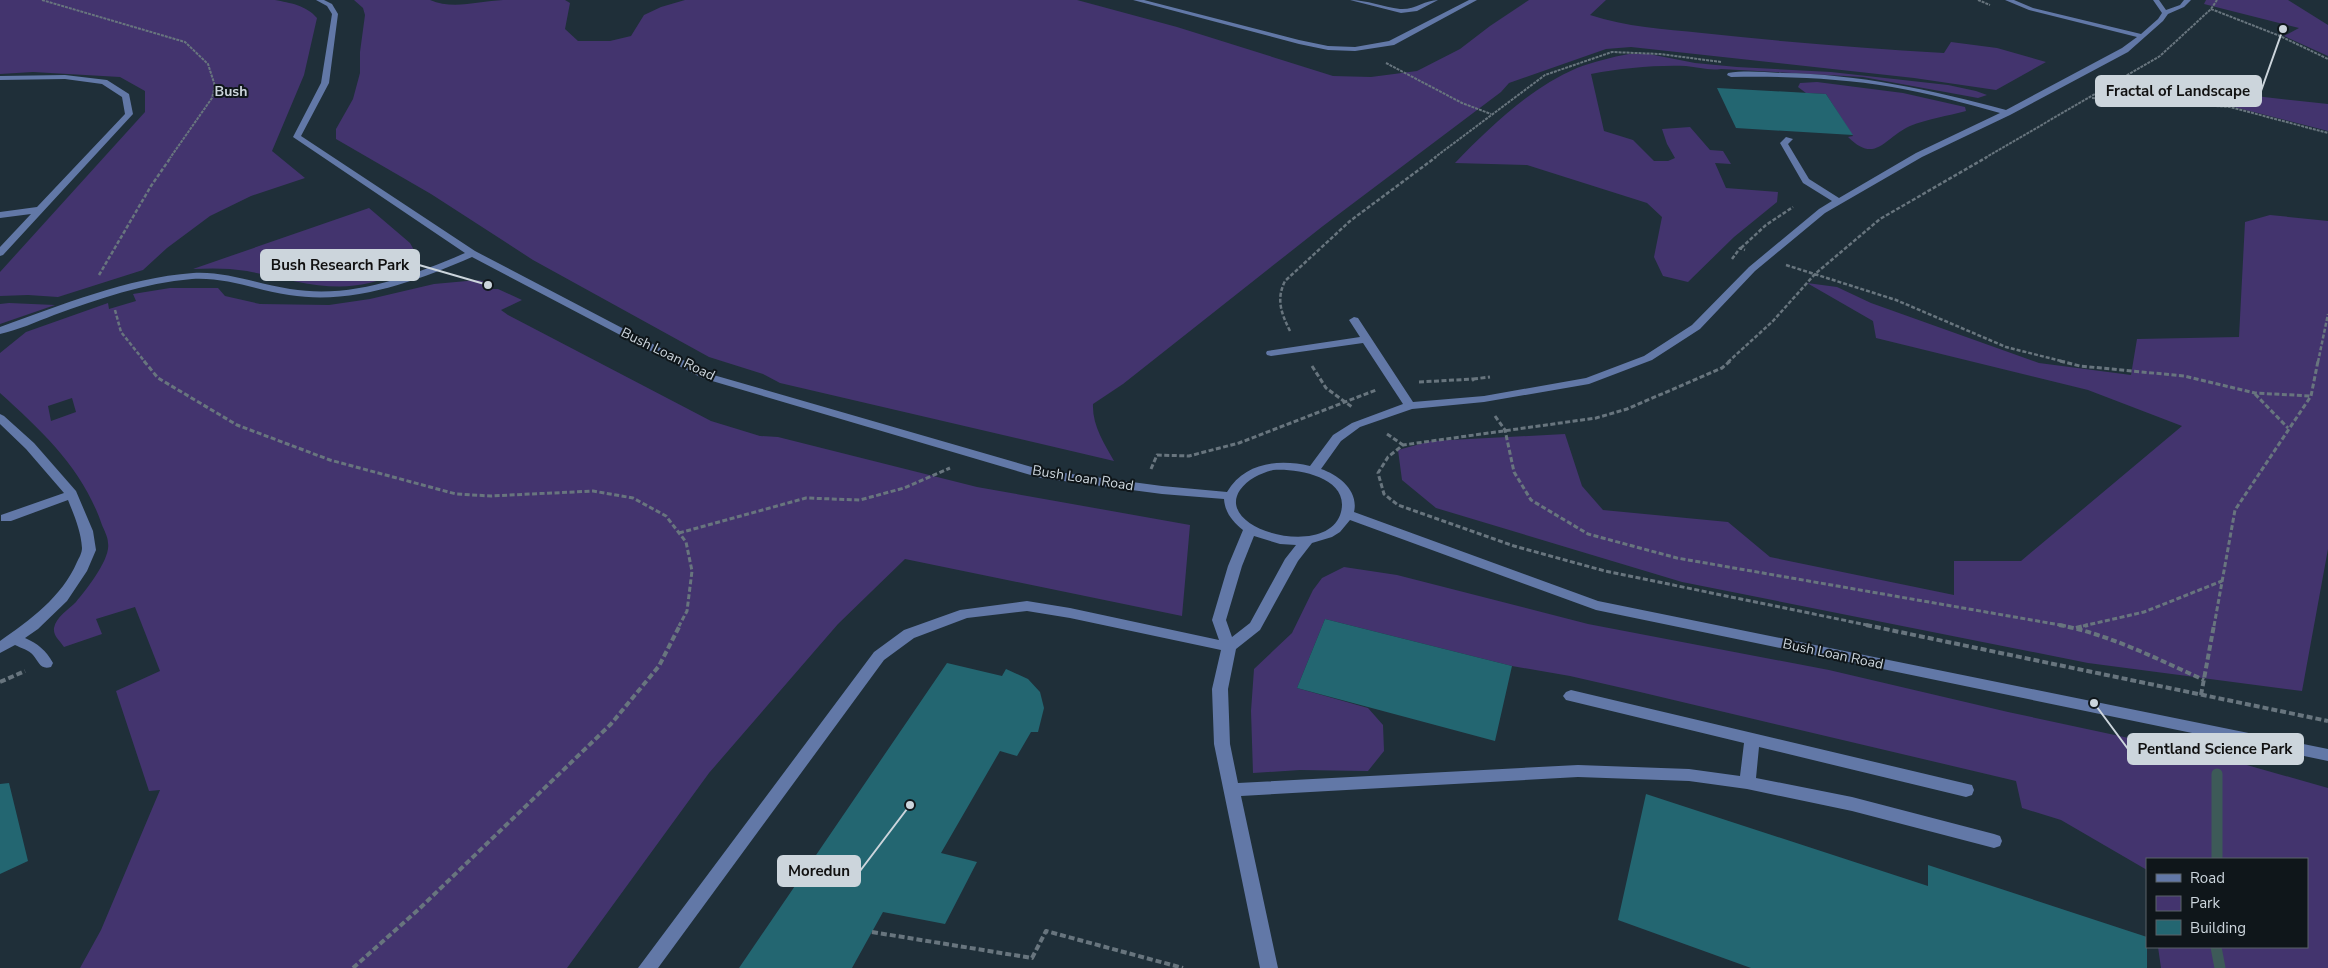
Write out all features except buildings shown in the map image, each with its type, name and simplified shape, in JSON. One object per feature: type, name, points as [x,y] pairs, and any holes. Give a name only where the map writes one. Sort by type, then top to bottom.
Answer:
[{"type":"street","name":"Bush Loan Road","points":[[319,0],[330,5],[335,14],[325,83],[297,137],[472,253],[706,376],[1041,474],[1144,488],[1231,496]]},
{"type":"street","points":[[1136,0],[1299,42],[1328,48],[1355,49],[1391,43],[1474,0]]},
{"type":"street","points":[[1353,0],[1401,11],[1415,10],[1435,0]]},
{"type":"street","points":[[2008,0],[2031,9],[2142,36]]},
{"type":"street","points":[[2156,0],[2165,13]]},
{"type":"street","points":[[1314,470],[1337,438],[1356,425],[1410,406],[1484,399],[1589,380],[1648,358],[1696,326],[1752,269],[1838,201],[1919,155],[2007,113],[2125,50],[2165,13],[2182,6],[2188,0]]},
{"type":"street","points":[[1731,76],[1766,74],[1829,77],[1877,82],[1942,95],[2007,113]]},
{"type":"street","points":[[0,78],[65,77],[104,82],[126,96],[129,114],[0,253]]},
{"type":"street","points":[[1789,139],[1784,144],[1806,181],[1838,201]]},
{"type":"street","points":[[0,215],[39,210]]},
{"type":"street","points":[[0,331],[106,294],[157,280],[195,276],[221,276],[290,292],[343,294],[392,285],[472,253]]},
{"type":"street","points":[[1354,320],[1410,406]]},
{"type":"street","points":[[1272,353],[1366,339]]},
{"type":"street","points":[[0,418],[30,446],[72,494],[86,531],[88,550],[80,571],[62,598],[33,625],[0,648]]},
{"type":"street","points":[[1292,466],[1314,470],[1331,478],[1344,489],[1350,502],[1348,515],[1340,526],[1326,534],[1308,539],[1277,539],[1250,529],[1238,519],[1231,508],[1231,496],[1237,483],[1252,473],[1264,469],[1292,466]]},
{"type":"street","points":[[6,518],[72,494]]},
{"type":"street","name":"Bush Loan Road","points":[[1348,515],[1596,605],[2328,755]]},
{"type":"street","points":[[1250,529],[1235,566],[1219,620],[1229,647],[1220,689],[1222,744],[1270,968]]},
{"type":"street","points":[[647,968],[880,656],[909,634],[966,613],[1027,606],[1070,613],[1229,647],[1256,626],[1292,559],[1308,539]]},
{"type":"street","points":[[14,638],[37,650],[46,663]]},
{"type":"street","points":[[1571,696],[1966,790]]},
{"type":"street","points":[[1747,783],[1752,739]]},
{"type":"street","points":[[1232,790],[1578,771],[1689,775],[1747,783],[1852,804],[1994,841]]},
{"type":"path","points":[[42,0],[185,42],[208,64],[215,86],[212,98],[151,186],[95,283],[113,301],[121,332],[158,378],[237,425],[330,460],[456,494],[491,496],[593,491],[633,498],[666,516],[686,542],[692,571],[687,611],[659,666],[611,724],[418,910],[353,968]]},
{"type":"path","points":[[2217,0],[2211,8],[2160,56],[2092,98],[1951,176],[1880,220],[1815,274],[1773,321],[1722,368],[1627,409],[1596,418],[1402,446],[1388,457],[1378,473],[1384,494],[1398,505],[1514,546],[1605,571],[2328,720]]},
{"type":"path","points":[[2211,8],[2280,36],[2328,59]]},
{"type":"path","points":[[1380,60],[1424,85],[1491,114]]},
{"type":"path","points":[[1144,488],[1157,455],[1189,456],[1200,454],[1238,443],[1346,402],[1326,388],[1300,349],[1282,315],[1279,294],[1285,281],[1350,221],[1440,156],[1491,114],[1519,94]]},
{"type":"path","points":[[2092,98],[2230,107],[2328,133]]},
{"type":"path","points":[[1728,265],[1740,248],[1773,220],[1820,191]]},
{"type":"path","points":[[1740,248],[1896,300],[2006,347],[2080,366],[2184,376],[2255,394],[2311,396]]},
{"type":"path","points":[[2201,695],[2235,510],[2311,396],[2328,314]]},
{"type":"path","points":[[1473,378],[1499,376]]},
{"type":"path","points":[[2255,394],[2288,428]]},
{"type":"path","points":[[1484,399],[1505,430],[1514,472],[1531,500],[1588,534],[1677,558],[2075,628],[2140,651],[2204,680]]},
{"type":"path","points":[[679,532],[806,498],[860,500],[904,488],[979,455]]},
{"type":"path","points":[[2075,628],[2144,612],[2222,581]]},
{"type":"path","points":[[0,682],[46,663]]},
{"type":"path","points":[[872,932],[1032,958],[1046,930],[1183,968]]},
{"type":"green space","points":[[0,0],[275,0],[298,5],[308,10],[317,18],[304,75],[272,151],[305,178],[251,196],[210,216],[167,248],[143,270],[58,297],[0,296],[0,272],[145,112],[145,91],[120,77],[33,72],[0,74]]},
{"type":"green space","points":[[354,0],[430,0],[457,5],[503,0],[565,0],[570,3],[565,29],[578,41],[610,41],[631,36],[644,15],[661,7],[685,0],[1077,0],[1177,27],[1333,76],[1371,77],[1417,71],[1460,49],[1529,0],[1606,0],[1590,15],[1631,25],[1659,29],[1853,47],[1944,53],[1951,42],[1997,48],[2046,62],[1996,90],[1914,78],[1631,47],[1606,49],[1509,83],[1501,92],[1323,226],[1123,384],[1093,404],[1094,419],[1114,461],[780,383],[763,374],[709,357],[533,260],[431,194],[336,139],[336,129],[353,99],[360,73],[360,52],[365,15],[363,8]]},
{"type":"green space","points":[[2206,0],[2288,0],[2328,25],[2328,56],[2284,36],[2299,28],[2204,4]]},
{"type":"green space","points":[[1629,54],[1649,54],[1695,63],[1831,72],[1948,85],[1987,95],[1978,98],[1863,77],[1712,70],[1686,66],[1638,67],[1591,74],[1604,131],[1633,140],[1654,161],[1668,161],[1675,158],[1667,144],[1662,129],[1690,127],[1710,150],[1723,151],[1731,164],[1715,163],[1726,188],[1778,192],[1777,202],[1734,237],[1688,282],[1663,276],[1654,257],[1662,217],[1647,203],[1527,165],[1455,163],[1497,122],[1543,86],[1577,68]]},
{"type":"green space","points":[[2140,75],[2264,97],[2328,104],[2328,131],[2230,106],[2109,98]]},
{"type":"green space","points":[[1817,82],[1903,93],[1965,107],[1966,111],[1930,119],[1910,126],[1880,146],[1866,149],[1848,137],[1853,136],[1826,94],[1806,93],[1798,87],[1800,83]]},
{"type":"green space","points":[[369,208],[410,243],[414,250],[410,258],[394,269],[399,271],[380,280],[361,285],[323,286],[240,270],[220,268],[193,269]]},
{"type":"green space","points":[[2270,215],[2328,221],[2328,549],[2302,691],[2088,663],[1682,582],[1436,508],[1402,480],[1398,450],[1431,441],[1565,434],[1582,486],[1603,510],[1728,522],[1770,557],[1954,595],[1954,561],[2021,561],[2182,426],[2088,390],[1876,338],[1873,321],[1807,283],[1837,287],[1871,303],[2039,363],[2131,375],[2137,339],[2239,337],[2245,222]]},
{"type":"green space","points":[[478,280],[487,282],[483,285],[492,289],[498,289],[522,300],[501,310],[508,315],[711,421],[760,436],[778,437],[977,487],[1190,525],[1182,616],[905,559],[838,624],[709,773],[567,968],[80,968],[101,930],[160,790],[149,791],[116,691],[160,671],[135,607],[96,619],[102,634],[64,647],[56,636],[54,628],[57,620],[76,602],[102,566],[108,550],[108,541],[94,505],[73,469],[46,437],[0,393],[0,353],[26,332],[108,303],[109,309],[136,301],[133,294],[170,288],[218,288],[225,296],[260,304],[329,305],[370,299],[434,284]],"holes":[[[72,398],[76,412],[51,421],[48,406]]]},
{"type":"green space","points":[[0,304],[55,305],[0,324]]},
{"type":"green space","points":[[1344,567],[1397,575],[1588,624],[1829,670],[2008,712],[2222,758],[2328,788],[2328,968],[2161,968],[2158,948],[2308,948],[2308,858],[2146,858],[2146,869],[2061,820],[2022,808],[2016,781],[1570,676],[1512,666],[1325,619],[1297,688],[1368,708],[1383,725],[1384,751],[1368,771],[1300,770],[1253,773],[1251,711],[1254,669],[1292,633],[1313,590],[1322,578]]},
{"type":"waterway","points":[[2217,774],[2217,858]]},
{"type":"waterway","points":[[2216,948],[2220,968]]},
{"type":"place","name":"Fractal of Landscape","points":[[2283,29]]},
{"type":"place","name":"Bush Research Park","points":[[488,285]]},
{"type":"place","name":"Pentland Science Park","points":[[2094,703]]},
{"type":"place","name":"Moredun","points":[[910,805]]},
{"type":"district","name":"Bush","points":[[231,91]]}]
